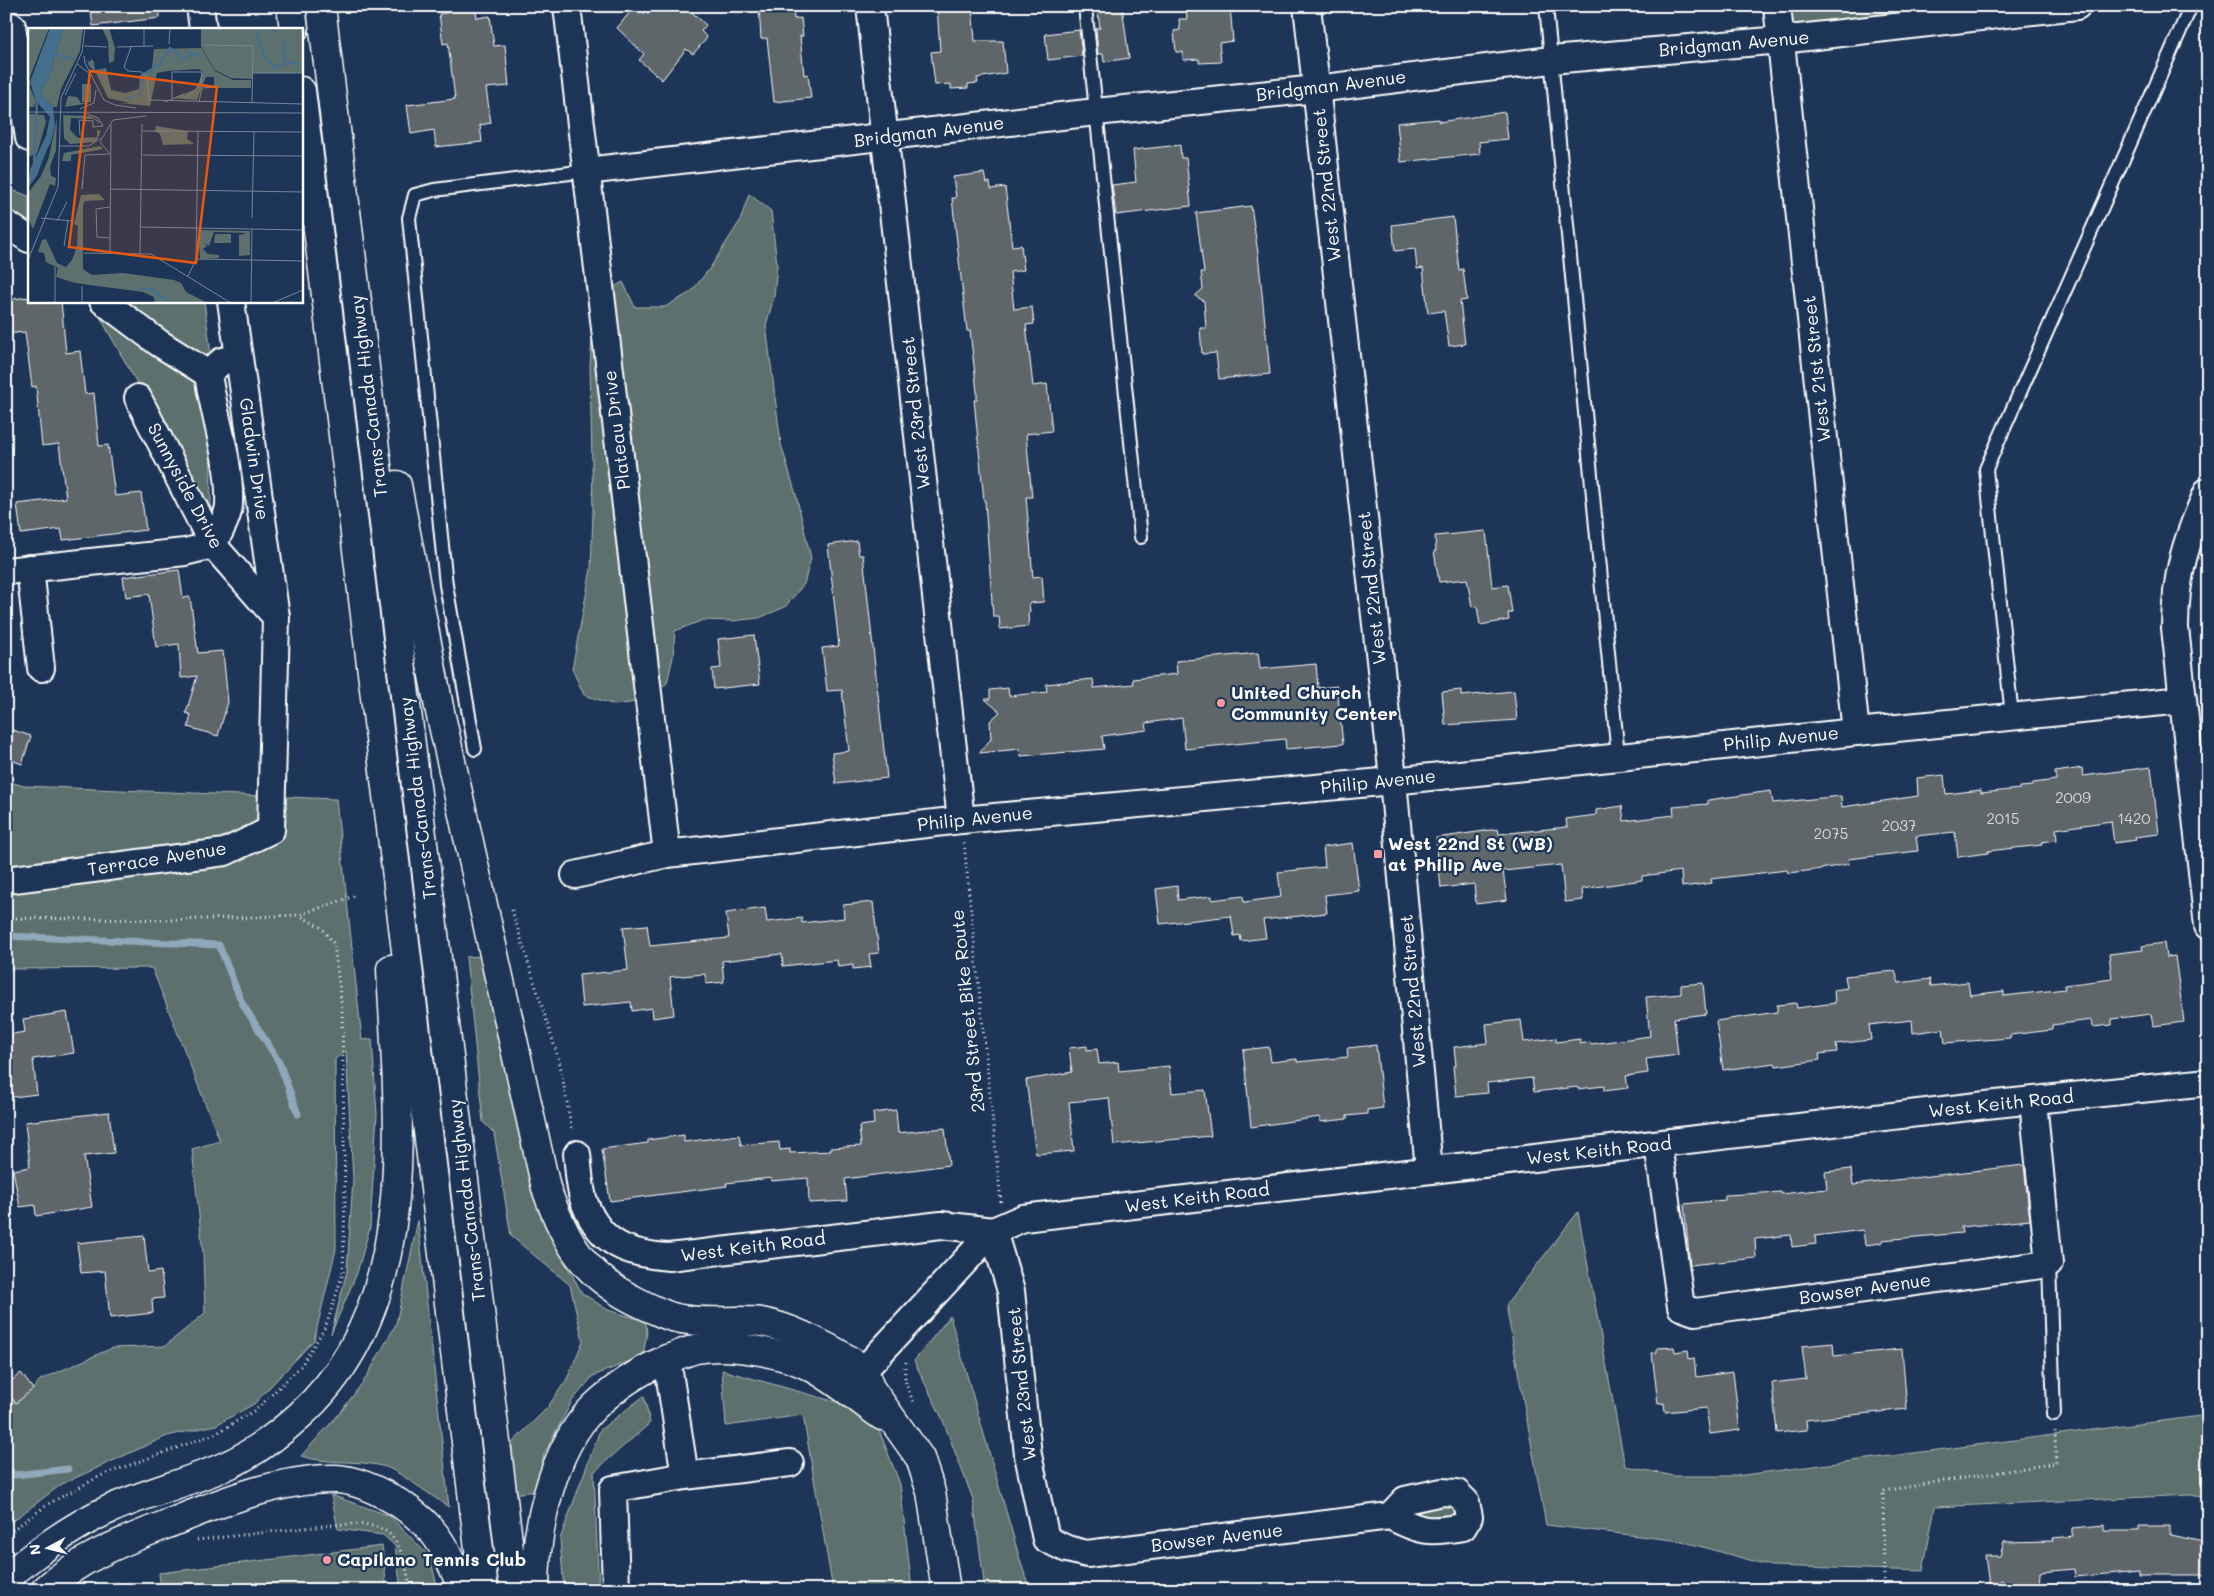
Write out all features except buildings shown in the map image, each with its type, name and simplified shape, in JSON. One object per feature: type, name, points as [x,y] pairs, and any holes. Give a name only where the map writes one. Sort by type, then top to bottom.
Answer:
[{"type":"main road","points":[[291,6],[294,28]]},
{"type":"main road","name":"Trans-Canada Highway","points":[[321,6],[514,1590]]},
{"type":"main road","name":"Trans-Canada Highway","points":[[302,99],[484,1590]]},
{"type":"main road","points":[[339,151],[413,576],[439,707],[546,1188],[556,1219],[570,1245],[586,1266],[628,1297],[681,1319],[762,1322],[795,1333],[846,1357],[864,1370],[870,1388],[895,1426],[920,1458],[931,1492],[946,1590]]},
{"type":"main road","points":[[6,1580],[15,1570],[78,1525],[110,1508],[224,1467],[255,1450],[283,1431],[312,1405],[337,1377],[355,1347],[370,1311],[390,1240],[398,1164],[380,745]]},
{"type":"main road","points":[[535,1590],[535,1563],[543,1514],[560,1460],[575,1432],[592,1409],[616,1387],[641,1371],[667,1359],[695,1349],[720,1347],[764,1352],[793,1359],[822,1373],[895,1426]]},
{"type":"main road","points":[[793,1359],[813,1356],[848,1369],[864,1370]]},
{"type":"main road","points":[[45,1590],[60,1575],[87,1558],[201,1510],[276,1487],[307,1481],[337,1479],[361,1484],[389,1496],[414,1513],[436,1535],[453,1566],[463,1590]]},
{"type":"street","points":[[200,6],[203,28]]},
{"type":"street","name":"Plateau Drive","points":[[567,6],[667,854]]},
{"type":"street","name":"West 23rd Street","points":[[870,6],[961,820]]},
{"type":"street","name":"West 22nd Street","points":[[1307,6],[1393,781],[1430,1170]]},
{"type":"street","name":"West 21st Street","points":[[1776,6],[1856,732]]},
{"type":"street","name":"Bridgman Avenue","points":[[586,171],[1096,112],[1316,89],[1550,60],[1781,40],[2077,6]]},
{"type":"street","points":[[12,26],[28,131]]},
{"type":"street","points":[[6,224],[28,238]]},
{"type":"street","points":[[104,302],[159,343],[208,374]]},
{"type":"street","name":"Gladwin Drive","points":[[231,302],[276,617]]},
{"type":"street","points":[[208,374],[222,361],[238,357]]},
{"type":"street","points":[[41,668],[18,569],[185,552],[213,545],[229,507],[225,461],[211,401],[208,374]]},
{"type":"street","name":"Sunnyside Drive","points":[[138,398],[213,545],[276,617]]},
{"type":"street","points":[[2208,491],[2187,540],[2175,596],[2175,628],[2208,926]]},
{"type":"street","name":"Terrace Avenue","points":[[6,880],[225,852],[271,830],[276,617]]},
{"type":"street","name":"Philip Avenue","points":[[576,875],[667,854],[961,820],[1393,781],[1618,756],[2183,700]]},
{"type":"street","name":"West Keith Road","points":[[864,1370],[994,1231],[1023,1218],[2208,1082]]},
{"type":"street","points":[[2033,1101],[2049,1264]]},
{"type":"street","name":"Bowser Avenue","points":[[1658,1144],[1681,1307],[1695,1312],[2049,1264]]},
{"type":"street","name":"West Keith Road","points":[[577,1154],[585,1203],[594,1221],[606,1236],[615,1243],[630,1252],[647,1256],[669,1257],[941,1225],[994,1231]]},
{"type":"street","name":"West 23nd Street","points":[[994,1231],[1011,1291],[1028,1455],[1046,1539]]},
{"type":"street","points":[[667,1359],[685,1476]]},
{"type":"street","points":[[616,1590],[613,1489],[685,1476],[790,1462]]},
{"type":"street","name":"Bowser Avenue","points":[[1046,1539],[1067,1549],[1087,1554],[1390,1516]]},
{"type":"lane","points":[[1085,6],[1141,538]]},
{"type":"lane","points":[[1546,6],[1618,756]]},
{"type":"lane","points":[[2012,716],[1986,469],[2191,6]]},
{"type":"lane","points":[[475,749],[446,585],[409,218],[415,195],[434,190],[586,171]]},
{"type":"lane","points":[[2049,1264],[2054,1414]]},
{"type":"path","name":"23rd Street Bike Route","points":[[961,820],[1002,1198]]},
{"type":"path","points":[[6,918],[181,920],[299,915],[354,896]]},
{"type":"path","points":[[512,909],[560,1064],[577,1154]]},
{"type":"path","points":[[6,1538],[15,1528],[50,1503],[100,1476],[216,1433],[257,1409],[301,1366],[326,1326],[343,1273],[345,1203],[342,1009],[334,944],[322,928],[299,915]]},
{"type":"path","points":[[907,1359],[904,1373],[906,1387],[920,1414]]},
{"type":"path","points":[[1884,1590],[1883,1491],[2056,1463],[2054,1414]]},
{"type":"path","points":[[196,1541],[332,1525],[354,1523],[371,1525],[385,1530],[395,1538],[403,1553],[411,1590]]},
{"type":"green space","points":[[1790,6],[1942,6],[1806,26],[1791,23]]},
{"type":"green space","points":[[6,188],[28,196],[28,228],[6,213]]},
{"type":"green space","points":[[749,194],[771,211],[777,265],[774,297],[766,325],[781,444],[796,495],[811,558],[804,584],[785,607],[759,618],[732,621],[703,620],[675,631],[673,657],[667,683],[644,701],[615,705],[584,695],[572,669],[591,569],[593,512],[590,365],[595,297],[623,282],[635,307],[665,307],[691,292],[710,268],[740,221]]},
{"type":"green space","points":[[92,302],[204,302],[210,346],[211,515]]},
{"type":"green space","points":[[6,781],[24,786],[336,799],[362,1040],[372,1039],[377,1114],[370,1227],[357,1273],[331,1334],[347,1271],[353,1179],[346,1051],[335,1059],[336,1249],[314,1340],[254,1404],[216,1425],[167,1436],[62,1484],[6,1526],[6,1403],[33,1389],[40,1380],[112,1348],[165,1346],[205,1313],[203,1253],[192,1149],[220,1141],[152,968],[6,969]]},
{"type":"green space","points":[[483,956],[534,1192],[549,1233],[582,1293],[608,1310],[645,1321],[647,1332],[643,1356],[593,1376],[572,1401],[544,1454],[537,1491],[513,1494],[512,1443],[547,1408],[567,1379],[583,1341],[570,1285],[511,1236],[494,1133],[483,1122],[466,957]]},
{"type":"green space","points":[[1578,1212],[1625,1466],[1674,1476],[1736,1476],[2208,1415],[2208,1498],[2190,1495],[1935,1507],[1923,1571],[1771,1566],[1681,1541],[1546,1525],[1506,1305]]},
{"type":"green space","points":[[418,1220],[449,1507],[408,1479],[386,1467],[365,1463],[311,1459],[301,1456],[340,1413],[366,1378],[396,1324]]},
{"type":"green space","points":[[950,1316],[1030,1590],[985,1590],[973,1499],[942,1418],[914,1361]]},
{"type":"green space","points":[[722,1370],[872,1412],[900,1484],[912,1590],[833,1590],[803,1415],[726,1426]]},
{"type":"green space","points":[[644,1396],[650,1423],[594,1472],[599,1590],[564,1590],[560,1539],[600,1430]]},
{"type":"green space","points":[[331,1495],[390,1516],[430,1557],[438,1590],[401,1590],[395,1546],[383,1535],[338,1529]]},
{"type":"green space","points":[[1453,1502],[1456,1518],[1438,1521],[1409,1514],[1413,1509]]},
{"type":"green space","name":"Capilano Tennis Club","points":[[382,1546],[387,1590],[161,1590],[159,1573]]},
{"type":"waterway","points":[[6,936],[219,945],[242,1003],[279,1062],[298,1114]]},
{"type":"waterway","points":[[6,1468],[15,1475],[68,1469]]},
{"type":"place","name":"United Church Community Center","points":[[1221,703]]},
{"type":"place","name":"West 22nd St (WB) at Philip Ave","points":[[1378,854]]},
{"type":"place","name":"Capilano Tennis Club","points":[[327,1560]]}]
